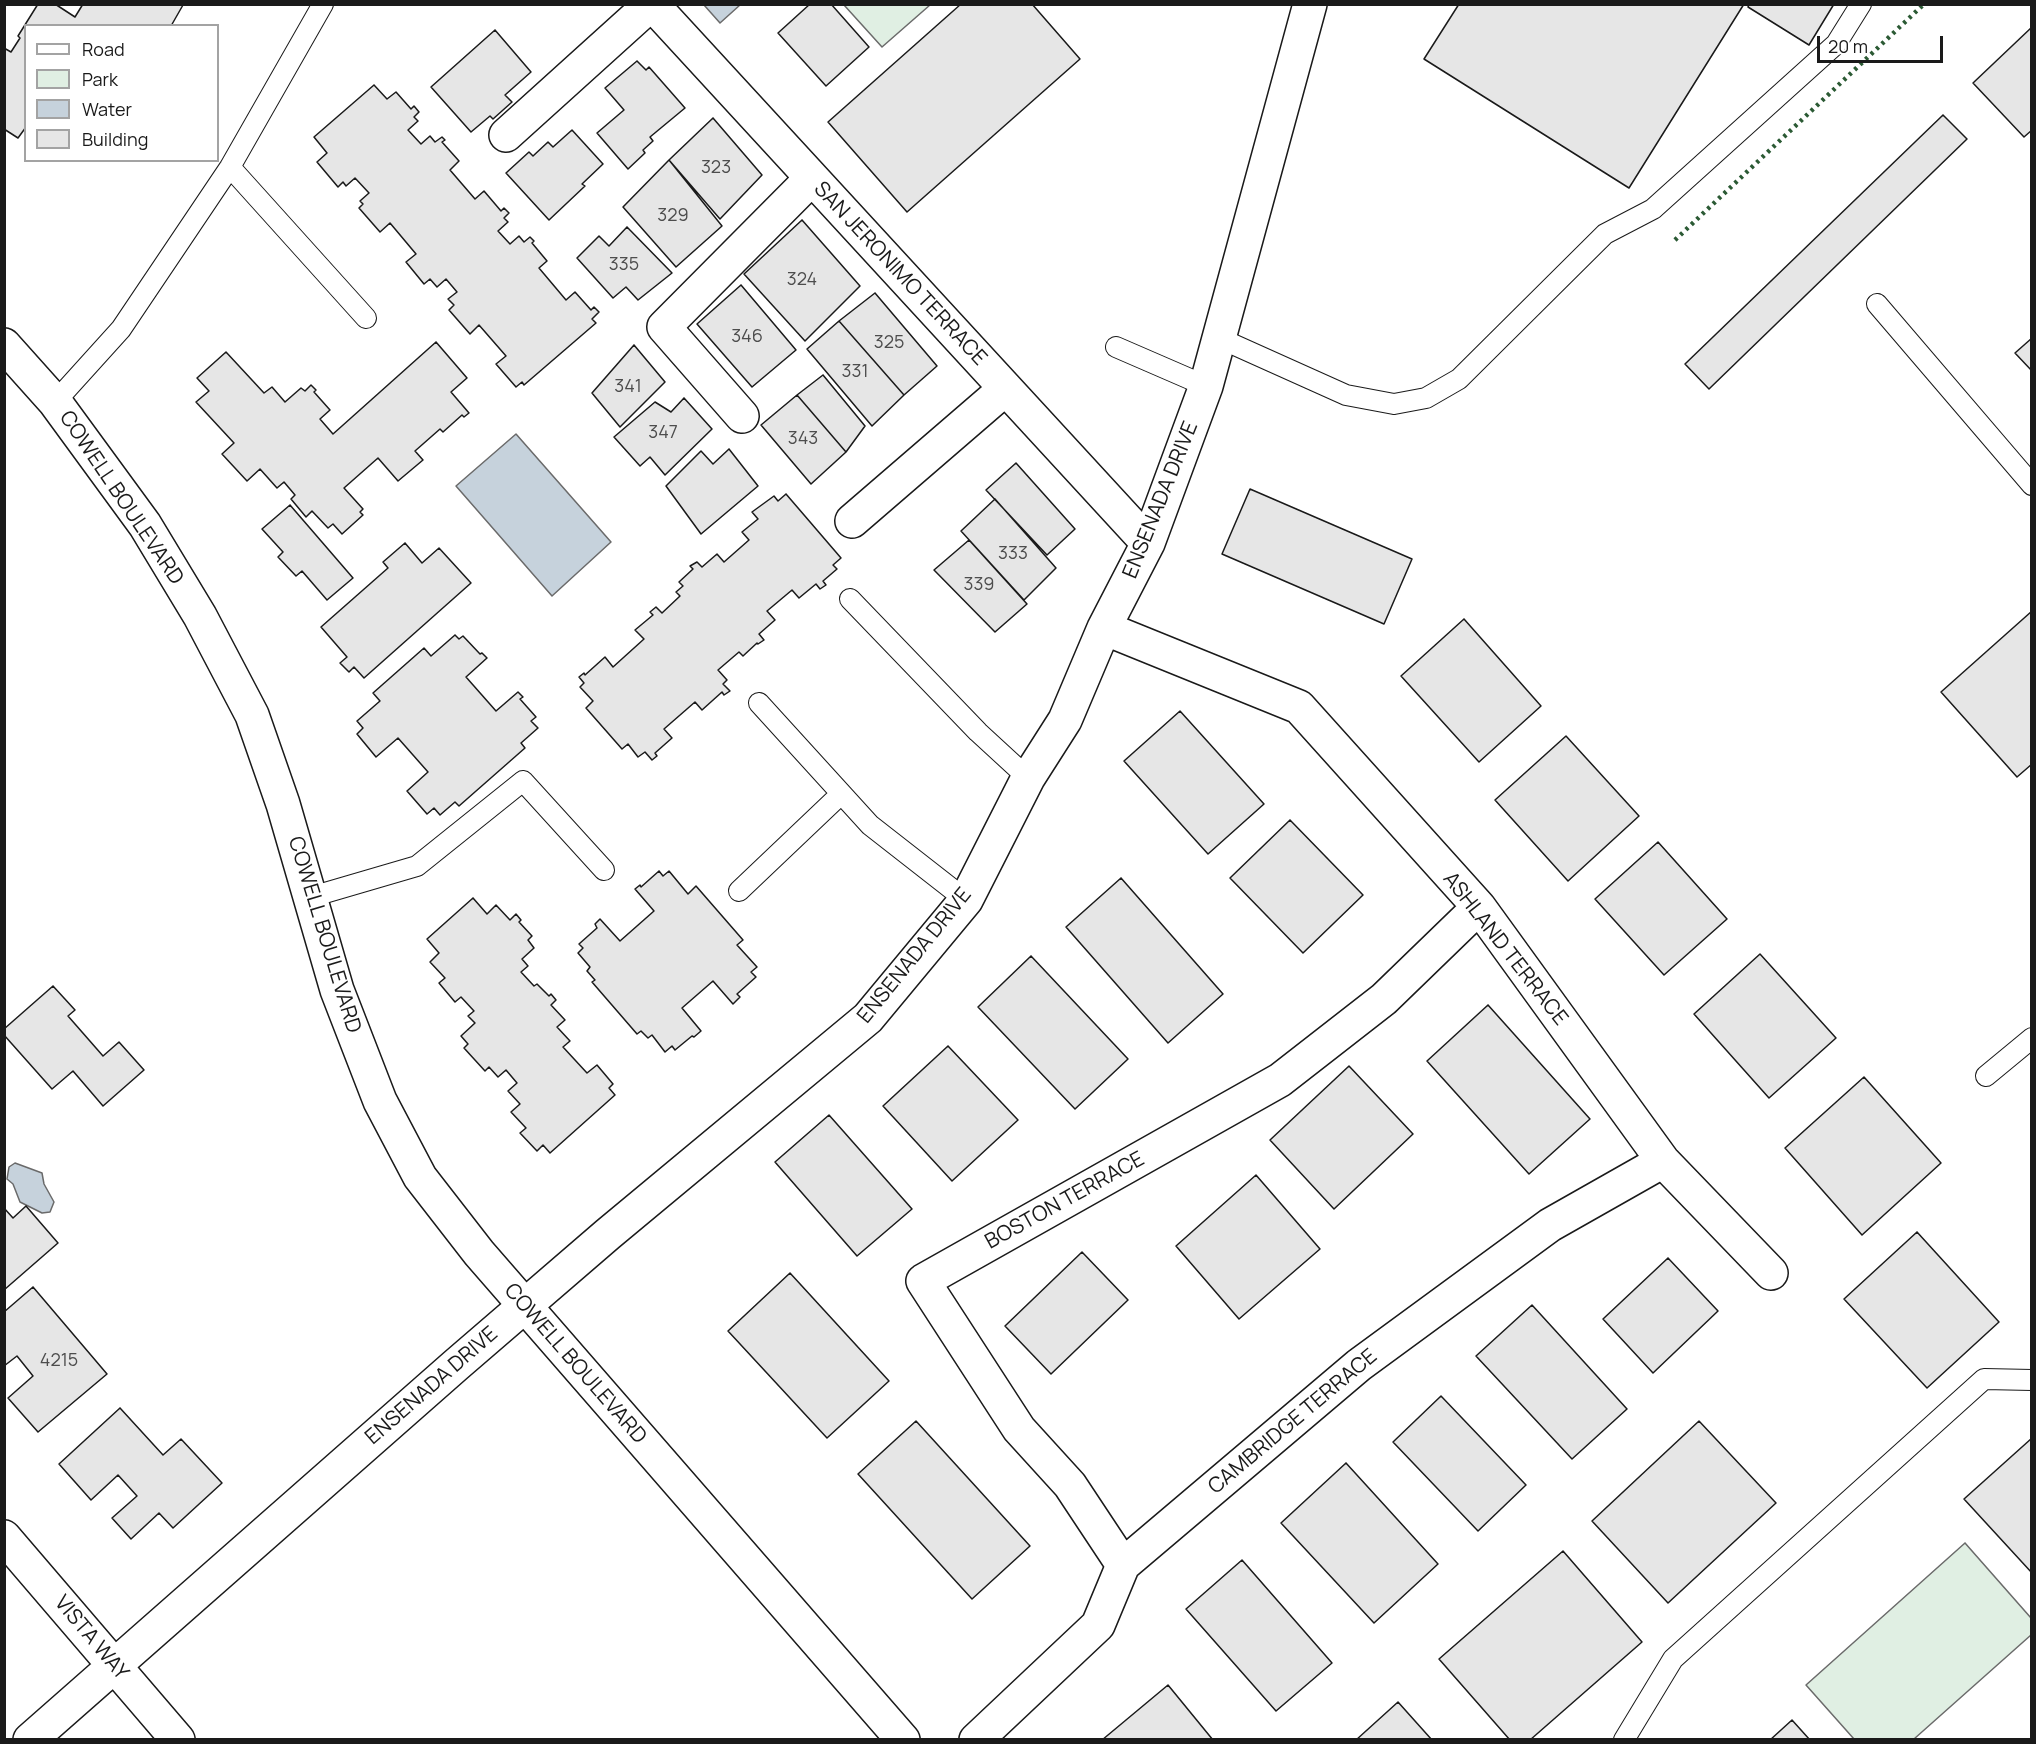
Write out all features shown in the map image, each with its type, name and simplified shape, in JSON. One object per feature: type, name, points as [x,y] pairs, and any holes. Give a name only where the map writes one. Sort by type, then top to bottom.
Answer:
[{"type":"street","points":[[506,135],[652,4]]},
{"type":"street","name":"SAN JERONIMO TERRACE","points":[[652,4],[1148,543]]},
{"type":"street","name":"ENSENADA DRIVE","points":[[30,1740],[608,1234],[868,1018],[966,900],[1028,778],[1065,720],[1104,628],[1148,543],[1206,386],[1310,4]]},
{"type":"street","points":[[742,416],[664,327],[812,178]]},
{"type":"street","name":"COWELL BOULEVARD","points":[[4,345],[56,402],[145,525],[200,616],[252,715],[283,804],[337,990],[380,1101],[420,1177],[479,1253],[903,1740]]},
{"type":"street","points":[[852,521],[1005,389]]},
{"type":"street","name":"ASHLAND TERRACE","points":[[1104,628],[1299,707],[1479,908],[1663,1161],[1771,1273]]},
{"type":"street","name":"BOSTON TERRACE","points":[[1123,1565],[1070,1485],[1019,1429],[923,1281],[1280,1080],[1384,999],[1479,908]]},
{"type":"street","name":"CAMBRIDGE TERRACE","points":[[976,1740],[1098,1625],[1123,1565],[1359,1365],[1550,1225],[1663,1161]]},
{"type":"street","name":"VISTA WAY","points":[[4,1537],[178,1740]]},
{"type":"lane","points":[[56,402],[121,329],[230,167],[323,4]]},
{"type":"lane","points":[[1219,338],[1346,395],[1394,404],[1426,398],[1459,379],[1605,234],[1653,208],[1836,44],[1861,4]]},
{"type":"lane","points":[[230,167],[366,318]]},
{"type":"lane","points":[[1877,304],[2031,484]]},
{"type":"lane","points":[[1116,347],[1206,386]]},
{"type":"lane","points":[[850,599],[978,732],[1028,778]]},
{"type":"lane","points":[[759,703],[870,825],[966,900]]},
{"type":"lane","points":[[311,897],[417,866],[523,781],[604,870]]},
{"type":"lane","points":[[739,891],[842,794]]},
{"type":"lane","points":[[1986,1076],[2031,1038]]},
{"type":"lane","points":[[1624,1740],[1673,1659],[1984,1379],[2031,1380]]},
{"type":"green space","points":[[844,5],[930,5],[882,47]]},
{"type":"green space","points":[[1965,1543],[2031,1618],[2031,1635],[1914,1739],[1854,1739],[1806,1685]]},
{"type":"water","points":[[704,5],[740,5],[720,23]]},
{"type":"water","points":[[516,434],[611,542],[552,596],[456,486]]},
{"type":"water","points":[[15,1163],[42,1173],[44,1184],[54,1202],[50,1212],[42,1213],[20,1202],[13,1184],[7,1179],[9,1167]]},
{"type":"building","points":[[38,4],[55,4],[75,17],[83,4],[183,5],[172,24],[26,24]]},
{"type":"building","points":[[810,4],[831,4],[869,47],[826,86],[778,33]]},
{"type":"building","points":[[961,4],[1032,4],[1080,59],[907,212],[828,122]]},
{"type":"building","points":[[1459,4],[1744,4],[1629,188],[1424,59]]},
{"type":"building","points":[[1749,4],[1834,4],[1809,45],[1748,7]]},
{"type":"building","points":[[24,26],[24,130],[18,138],[4,129],[4,48],[11,52],[20,38],[18,36]]},
{"type":"building","points":[[2032,27],[2032,130],[2024,137],[1973,83]]},
{"type":"building","points":[[495,30],[531,72],[505,95],[512,102],[493,119],[490,116],[471,132],[431,87]]},
{"type":"building","points":[[637,61],[646,70],[649,67],[685,108],[650,137],[653,141],[643,150],[645,153],[628,169],[597,133],[624,110],[605,88]]},
{"type":"building","points":[[374,85],[387,99],[396,92],[411,109],[414,106],[419,112],[414,117],[418,121],[408,130],[421,144],[430,136],[435,142],[442,137],[445,140],[442,142],[459,161],[450,170],[475,199],[484,191],[501,211],[504,208],[509,213],[504,218],[508,222],[498,231],[510,244],[519,236],[524,242],[530,237],[534,241],[532,243],[547,261],[539,268],[566,300],[575,292],[591,310],[594,307],[599,312],[592,319],[596,323],[524,385],[522,382],[516,387],[496,364],[506,356],[479,325],[470,334],[449,310],[454,305],[448,299],[457,292],[446,279],[437,287],[430,279],[424,284],[406,262],[416,254],[390,223],[380,232],[359,208],[363,204],[360,201],[369,193],[355,178],[346,186],[343,182],[338,187],[317,162],[327,153],[314,137]]},
{"type":"building","points":[[1943,115],[1967,139],[1709,389],[1685,364]]},
{"type":"building","points":[[713,118],[762,175],[720,219],[669,160]]},
{"type":"building","points":[[572,130],[603,164],[582,184],[585,186],[549,220],[506,173],[529,152],[533,156],[548,142],[553,147]]},
{"type":"building","points":[[669,160],[722,226],[676,267],[623,207]]},
{"type":"building","points":[[802,220],[860,286],[805,341],[744,274]]},
{"type":"building","points":[[627,227],[672,273],[638,300],[626,287],[613,298],[577,258],[599,236],[609,246]]},
{"type":"building","points":[[741,285],[796,350],[752,387],[697,324]]},
{"type":"building","points":[[875,293],[937,366],[904,395],[839,321]]},
{"type":"building","points":[[839,321],[904,395],[872,426],[807,349]]},
{"type":"building","points":[[2032,338],[2032,371],[2015,353]]},
{"type":"building","points":[[436,342],[467,378],[451,392],[469,413],[464,417],[462,415],[443,432],[440,429],[415,451],[423,460],[398,481],[378,458],[344,488],[363,509],[360,512],[363,515],[342,534],[333,524],[328,528],[312,511],[306,517],[291,499],[295,495],[284,482],[277,488],[260,469],[247,481],[222,454],[234,443],[196,402],[209,391],[197,378],[226,352],[264,393],[272,387],[285,402],[301,388],[305,391],[311,385],[316,390],[314,392],[330,410],[320,419],[333,434]]},
{"type":"building","points":[[634,345],[665,382],[620,427],[592,393]]},
{"type":"building","points":[[823,375],[865,426],[846,452],[797,395]]},
{"type":"building","points":[[797,395],[846,452],[811,484],[761,425]]},
{"type":"building","points":[[684,398],[712,429],[665,475],[650,457],[640,466],[614,437],[655,402],[671,412]]},
{"type":"building","points":[[729,449],[758,486],[701,534],[666,486],[701,451],[713,464]]},
{"type":"building","points":[[1016,463],[1075,529],[1047,555],[986,490]]},
{"type":"building","points":[[1250,489],[1412,559],[1384,624],[1222,554]]},
{"type":"building","points":[[786,494],[841,558],[833,565],[837,569],[823,581],[826,585],[820,589],[816,584],[799,598],[792,590],[767,611],[775,620],[759,634],[764,640],[757,643],[743,656],[739,652],[718,670],[727,680],[723,684],[730,691],[724,695],[722,692],[702,710],[695,702],[664,729],[672,738],[655,753],[657,756],[652,760],[645,752],[638,757],[628,744],[622,749],[586,708],[593,701],[580,687],[584,683],[579,677],[584,673],[585,675],[605,657],[613,667],[644,639],[635,630],[653,615],[650,612],[656,607],[662,613],[680,596],[676,592],[683,586],[679,582],[693,569],[690,566],[697,562],[702,567],[717,554],[724,562],[749,540],[742,532],[758,519],[752,512],[774,496],[778,501]]},
{"type":"building","points":[[995,499],[1056,568],[1024,600],[961,531]]},
{"type":"building","points":[[290,505],[353,578],[327,600],[302,571],[296,576],[278,557],[283,552],[262,529]]},
{"type":"building","points":[[969,540],[1027,604],[995,632],[934,570]]},
{"type":"building","points":[[405,543],[422,563],[439,548],[471,583],[364,678],[354,667],[349,672],[340,663],[347,657],[321,627],[388,568],[383,562]]},
{"type":"building","points":[[2032,611],[2032,764],[2017,777],[1941,692]]},
{"type":"building","points":[[1464,619],[1541,706],[1479,762],[1401,676]]},
{"type":"building","points":[[455,635],[459,639],[463,636],[487,658],[466,677],[496,711],[518,692],[523,697],[520,699],[536,717],[531,721],[538,728],[521,743],[525,748],[459,806],[455,802],[440,815],[434,808],[427,814],[407,791],[428,772],[398,738],[376,757],[357,734],[363,728],[357,721],[380,701],[373,693],[424,648],[431,656]]},
{"type":"building","points":[[1180,711],[1264,804],[1208,854],[1124,761]]},
{"type":"building","points":[[1566,736],[1639,816],[1568,881],[1495,800]]},
{"type":"building","points":[[1290,820],[1363,895],[1303,953],[1230,878]]},
{"type":"building","points":[[1658,842],[1727,919],[1664,975],[1595,899]]},
{"type":"building","points":[[659,871],[663,876],[669,871],[688,894],[696,886],[743,940],[737,945],[757,967],[751,972],[756,977],[737,994],[740,997],[733,1004],[713,981],[682,1008],[701,1031],[675,1050],[672,1046],[665,1052],[652,1035],[648,1038],[641,1031],[637,1034],[592,982],[595,980],[587,971],[590,967],[578,953],[583,948],[579,944],[597,928],[595,924],[600,919],[620,941],[654,911],[635,889],[640,885],[641,887]]},
{"type":"building","points":[[1121,878],[1223,994],[1168,1043],[1066,927]]},
{"type":"building","points":[[473,898],[487,914],[496,905],[510,920],[516,914],[521,920],[519,922],[532,936],[528,940],[534,948],[522,959],[528,966],[521,972],[534,986],[537,984],[556,1000],[551,1005],[565,1020],[557,1027],[570,1041],[563,1047],[587,1073],[597,1065],[613,1084],[609,1088],[615,1095],[550,1153],[543,1145],[537,1151],[520,1133],[526,1128],[511,1112],[520,1104],[508,1091],[517,1083],[506,1070],[498,1077],[489,1067],[485,1071],[464,1048],[468,1044],[461,1036],[475,1023],[468,1016],[474,1011],[461,997],[455,1002],[439,983],[445,978],[430,962],[439,953],[427,939]]},
{"type":"building","points":[[1760,954],[1836,1038],[1769,1098],[1694,1014]]},
{"type":"building","points":[[1031,956],[1128,1059],[1075,1109],[978,1007]]},
{"type":"building","points":[[53,986],[75,1010],[68,1016],[103,1056],[119,1042],[144,1070],[103,1106],[73,1071],[52,1089],[4,1035],[4,1029]]},
{"type":"building","points":[[1488,1005],[1590,1119],[1529,1174],[1427,1061]]},
{"type":"building","points":[[948,1046],[1018,1120],[952,1181],[883,1106]]},
{"type":"building","points":[[1349,1066],[1413,1134],[1334,1209],[1270,1140]]},
{"type":"building","points":[[1864,1077],[1941,1163],[1862,1235],[1785,1148]]},
{"type":"building","points":[[829,1115],[912,1209],[857,1256],[775,1162]]},
{"type":"building","points":[[1256,1175],[1320,1249],[1239,1319],[1176,1246]]},
{"type":"building","points":[[26,1206],[58,1243],[4,1290],[4,1208],[13,1218]]},
{"type":"building","points":[[1917,1232],[1999,1322],[1927,1388],[1844,1299]]},
{"type":"building","points":[[1082,1252],[1128,1300],[1051,1374],[1005,1326]]},
{"type":"building","points":[[1668,1258],[1718,1311],[1653,1373],[1603,1319]]},
{"type":"building","points":[[790,1273],[889,1381],[827,1438],[728,1331]]},
{"type":"building","points":[[33,1287],[107,1374],[38,1432],[8,1398],[33,1376],[17,1356],[4,1366],[4,1312]]},
{"type":"building","points":[[1532,1305],[1627,1409],[1572,1459],[1476,1356]]},
{"type":"building","points":[[1441,1396],[1526,1485],[1478,1531],[1393,1442]]},
{"type":"building","points":[[120,1408],[163,1455],[181,1439],[222,1483],[173,1528],[159,1513],[131,1539],[112,1518],[137,1496],[118,1475],[91,1500],[59,1464]]},
{"type":"building","points":[[916,1421],[1030,1546],[972,1599],[858,1474]]},
{"type":"building","points":[[1699,1421],[1776,1503],[1668,1603],[1592,1521]]},
{"type":"building","points":[[2032,1438],[2032,1573],[1964,1499]]},
{"type":"building","points":[[1346,1463],[1438,1564],[1374,1623],[1281,1523]]},
{"type":"building","points":[[1563,1551],[1642,1642],[1530,1740],[1510,1740],[1439,1659]]},
{"type":"building","points":[[1242,1560],[1332,1663],[1276,1711],[1186,1609]]},
{"type":"building","points":[[1168,1685],[1213,1740],[1102,1740]]},
{"type":"building","points":[[1398,1702],[1432,1740],[1356,1740]]},
{"type":"building","points":[[1792,1720],[1810,1740],[1770,1740]]},
{"type":"hedge","points":[[1675,240],[1924,4]]}]
